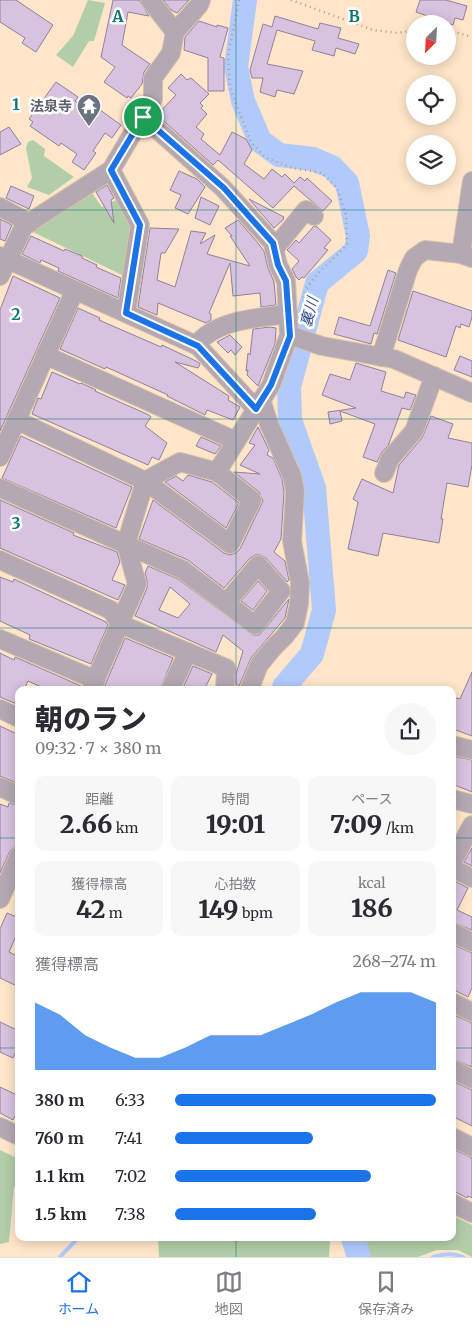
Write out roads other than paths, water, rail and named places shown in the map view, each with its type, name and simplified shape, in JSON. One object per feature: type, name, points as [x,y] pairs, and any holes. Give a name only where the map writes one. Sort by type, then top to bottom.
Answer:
[{"type":"street","points":[[150,0],[174,32]]},
{"type":"street","points":[[0,276],[4,257],[24,226],[111,170],[153,99],[153,78],[172,53],[174,32],[199,5],[201,0]]},
{"type":"street","points":[[143,117],[224,188],[273,243],[278,265],[286,281],[294,310],[290,336],[271,385],[217,472]]},
{"type":"street","points":[[111,170],[140,225],[126,313]]},
{"type":"street","points":[[381,357],[403,282],[414,258],[426,250],[467,256],[472,181]]},
{"type":"street","points":[[0,207],[30,223]]},
{"type":"street","points":[[274,249],[306,210],[314,216]]},
{"type":"street","points":[[4,257],[196,345],[259,405],[292,476],[296,491],[292,541],[300,583],[299,604],[295,623],[286,636],[259,665],[251,686]]},
{"type":"street","points":[[0,457],[75,290]]},
{"type":"street","points":[[196,345],[201,339],[222,326],[294,310]]},
{"type":"street","points":[[290,336],[322,346],[394,359],[472,393]]},
{"type":"street","points":[[46,355],[236,441]]},
{"type":"street","points":[[384,473],[390,459],[414,431],[434,376]]},
{"type":"street","points":[[0,639],[93,685],[137,584],[126,544],[145,481],[180,462],[217,472],[252,500],[230,544],[145,481],[16,420]]},
{"type":"street","points":[[0,488],[183,570],[226,603]]},
{"type":"street","points":[[0,560],[111,610],[120,624],[226,668],[225,686]]},
{"type":"street","points":[[172,686],[188,652]]},
{"type":"street","points":[[0,709],[15,716]]},
{"type":"street","points":[[456,746],[472,750]]},
{"type":"street","points":[[0,787],[15,794]]},
{"type":"street","points":[[456,800],[472,804]]},
{"type":"street","points":[[456,855],[472,825]]},
{"type":"street","points":[[456,861],[472,878]]},
{"type":"street","points":[[0,899],[11,863]]},
{"type":"street","points":[[456,934],[472,942]]},
{"type":"street","points":[[456,1004],[472,1012]]},
{"type":"street","points":[[456,1071],[472,1079]]},
{"type":"street","points":[[0,1127],[15,1134]]},
{"type":"street","points":[[456,1139],[472,1147]]},
{"type":"street","points":[[456,1205],[472,1213]]},
{"type":"waterway","name":"裏川","points":[[245,0],[236,67],[243,101],[260,141],[279,155],[313,159],[332,167],[347,183],[358,236],[356,251],[317,283],[289,387],[290,420],[314,488],[324,610],[312,654],[285,686]]},
{"type":"waterway","points":[[60,1257],[75,1241]]},
{"type":"waterway","name":"裏川","points":[[354,1241],[359,1257]]},
{"type":"waterway","points":[[433,1257],[448,1254],[463,1257]]},
{"type":"place","name":"法泉寺","points":[[89,127]]}]
